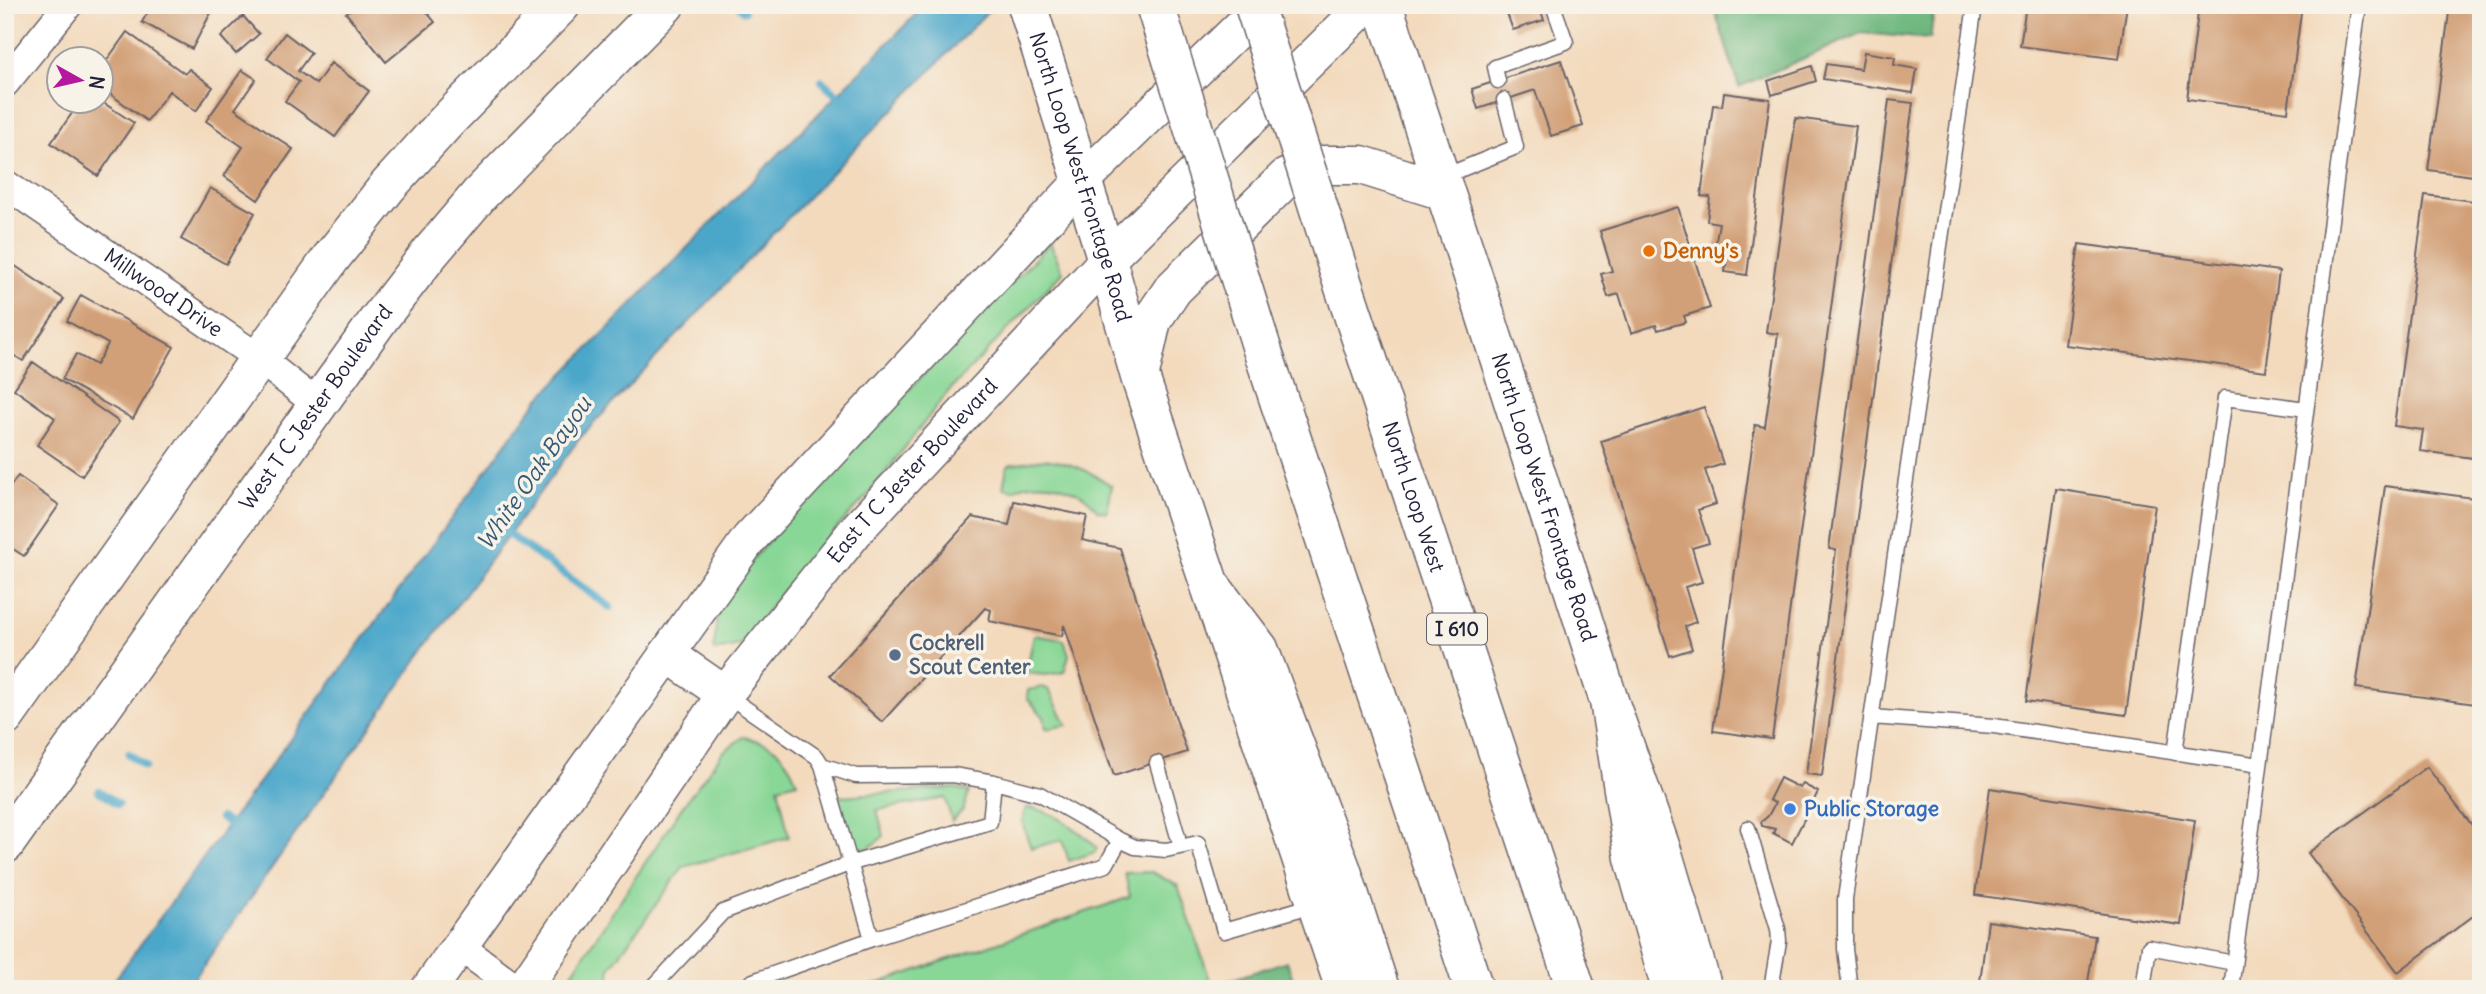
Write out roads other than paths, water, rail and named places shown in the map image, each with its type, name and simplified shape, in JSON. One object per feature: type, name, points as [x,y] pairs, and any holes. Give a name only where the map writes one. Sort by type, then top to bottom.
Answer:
[{"type":"main road","points":[[5,717],[331,258],[388,186],[447,121],[561,5]]},
{"type":"main road","name":"West T C Jester Boulevard","points":[[5,844],[318,405],[430,253],[472,204],[666,5]]},
{"type":"main road","name":"North Loop West Frontage Road","points":[[1027,5],[1107,260],[1140,377],[1345,989]]},
{"type":"main road","points":[[1155,5],[1262,349],[1474,989]]},
{"type":"main road","name":"North Loop West","points":[[1254,5],[1576,989]]},
{"type":"main road","name":"North Loop West Frontage Road","points":[[1383,5],[1609,701],[1663,853],[1703,989]]},
{"type":"main road","points":[[1140,377],[1152,320],[1173,289],[1286,178],[1321,165],[1360,165],[1442,185]]},
{"type":"main road","points":[[1211,586],[1259,649],[1342,871],[1380,989]]},
{"type":"main road","points":[[1609,701],[1634,858],[1671,989]]},
{"type":"street","points":[[5,83],[68,5]]},
{"type":"street","points":[[429,989],[749,539],[1082,181],[1263,5]]},
{"type":"street","name":"East T C Jester Boulevard","points":[[523,989],[725,694],[858,527],[1107,260],[1366,5]]},
{"type":"street","name":"Millwood Drive","points":[[5,184],[260,359],[318,405]]},
{"type":"street","points":[[667,654],[725,694]]},
{"type":"street","points":[[459,946],[518,989]]},
{"type":"lane","points":[[1499,81],[1495,68],[1566,42],[1553,5]]},
{"type":"lane","points":[[1850,989],[1845,949],[1844,899],[1975,5]]},
{"type":"lane","points":[[2231,989],[2359,5]]},
{"type":"lane","points":[[1442,185],[1516,147],[1504,100]]},
{"type":"lane","points":[[2175,753],[2225,398],[2306,409]]},
{"type":"lane","points":[[725,694],[817,758],[822,765],[872,939]]},
{"type":"lane","points":[[1871,717],[1994,726],[2260,765]]},
{"type":"lane","points":[[1157,763],[1178,836]]},
{"type":"lane","points":[[822,765],[856,776],[953,775],[994,782],[1040,793],[1135,846],[1166,850],[1198,843],[1224,931],[1318,904]]},
{"type":"lane","points":[[655,989],[653,987],[723,912],[849,864],[990,822],[994,782]]},
{"type":"lane","points":[[1748,828],[1778,929],[1779,941],[1771,989]]},
{"type":"lane","points":[[744,989],[753,981],[872,939],[1106,864],[1120,840]]},
{"type":"lane","points":[[2143,989],[2149,947],[2234,963]]},
{"type":"water","name":"White Oak Bayou","points":[[925,5],[994,5],[580,438],[429,643],[187,989],[108,989],[537,401]]},
{"type":"waterway","points":[[738,5],[744,11]]},
{"type":"waterway","points":[[822,81],[843,100]]},
{"type":"waterway","name":"White Oak Bayou","points":[[501,529],[610,607]]},
{"type":"waterway","points":[[129,754],[145,766]]},
{"type":"waterway","points":[[99,791],[118,804]]},
{"type":"waterway","points":[[221,818],[236,829]]},
{"type":"place","name":"Denny's","points":[[1649,251]]},
{"type":"place","name":"Cockrell Scout Center","points":[[895,655]]},
{"type":"place","name":"Public Storage","points":[[1790,809]]}]
